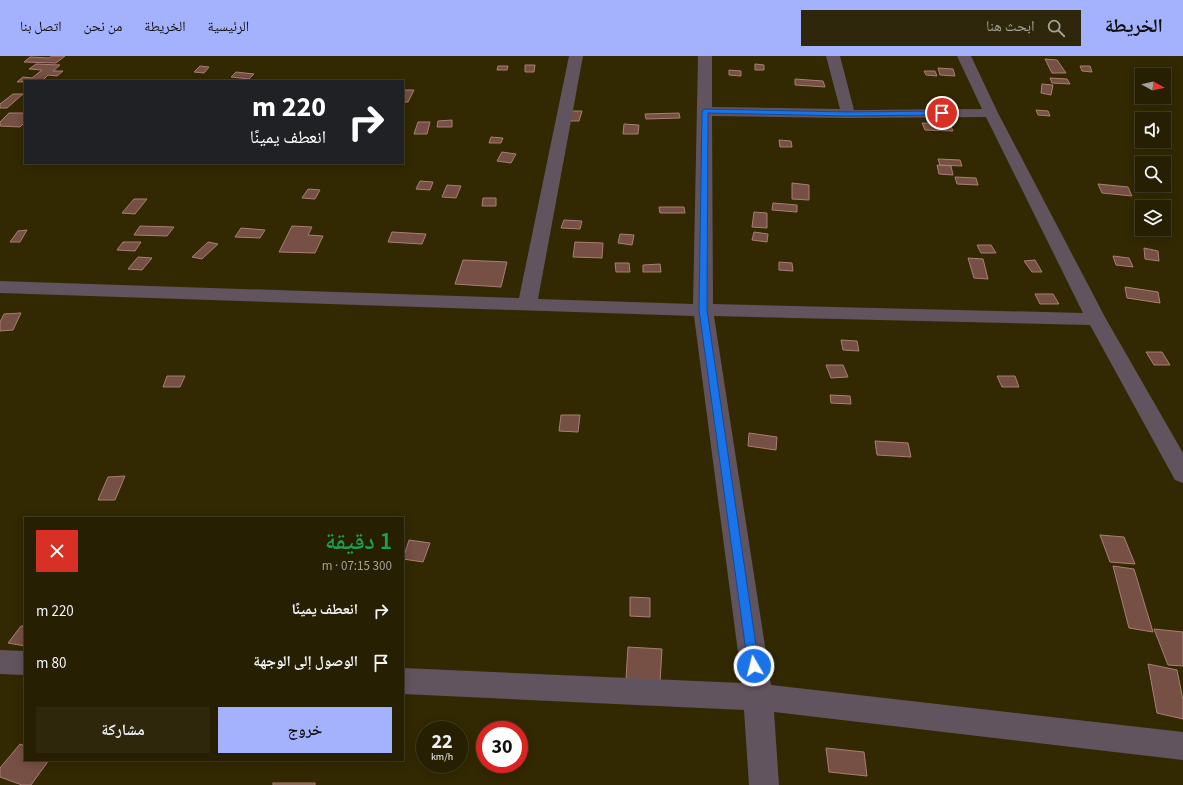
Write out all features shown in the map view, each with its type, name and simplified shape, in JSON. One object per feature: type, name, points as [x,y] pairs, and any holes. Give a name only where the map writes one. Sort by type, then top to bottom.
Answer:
[{"type":"street","points":[[527,305],[576,56]]},
{"type":"street","points":[[705,56],[703,310],[758,697],[764,785]]},
{"type":"street","points":[[833,56],[848,114]]},
{"type":"street","points":[[964,56],[991,113],[1096,319],[1183,474]]},
{"type":"street","points":[[705,111],[848,114],[991,113]]},
{"type":"street","points":[[0,286],[527,305],[1096,319]]},
{"type":"street","points":[[0,662],[24,663]]},
{"type":"street","points":[[404,681],[758,697],[1183,746]]},
{"type":"building","points":[[52,56],[65,56],[56,63],[24,62],[30,57],[49,58]]},
{"type":"building","points":[[1045,59],[1057,60],[1066,73],[1052,73]]},
{"type":"building","points":[[36,64],[60,65],[53,71],[63,71],[57,76],[48,75],[43,80],[24,80],[24,82],[17,82],[23,77],[32,78],[42,70],[29,69]]},
{"type":"building","points":[[755,64],[764,65],[764,70],[755,70]]},
{"type":"building","points":[[525,65],[535,65],[534,72],[525,72]]},
{"type":"building","points":[[200,66],[209,67],[204,73],[194,72]]},
{"type":"building","points":[[498,66],[508,66],[507,70],[497,70]]},
{"type":"building","points":[[1080,66],[1090,66],[1092,72],[1082,71]]},
{"type":"building","points":[[938,68],[953,69],[955,76],[940,75]]},
{"type":"building","points":[[729,70],[741,71],[741,76],[729,75]]},
{"type":"building","points":[[924,71],[935,71],[937,76],[926,75]]},
{"type":"building","points":[[236,72],[254,74],[249,79],[231,77]]},
{"type":"building","points":[[1050,78],[1067,79],[1070,84],[1052,83]]},
{"type":"building","points":[[795,79],[823,81],[825,87],[795,85]]},
{"type":"building","points":[[1042,84],[1053,85],[1051,95],[1041,93]]},
{"type":"building","points":[[404,90],[414,90],[408,102],[404,102]]},
{"type":"building","points":[[13,94],[23,94],[7,108],[0,108],[0,104]]},
{"type":"building","points":[[1036,110],[1048,111],[1050,116],[1038,115]]},
{"type":"building","points":[[572,111],[582,111],[579,121],[569,121]]},
{"type":"building","points":[[9,113],[24,113],[24,123],[20,127],[0,126],[0,122]]},
{"type":"building","points":[[679,113],[680,118],[646,119],[645,114]]},
{"type":"building","points":[[452,120],[452,127],[437,127],[438,121]]},
{"type":"building","points":[[418,122],[430,122],[427,134],[414,134]]},
{"type":"building","points":[[922,123],[950,124],[953,131],[925,130]]},
{"type":"building","points":[[624,124],[639,125],[638,134],[623,134]]},
{"type":"building","points":[[491,137],[503,138],[501,143],[489,143]]},
{"type":"building","points":[[779,140],[791,141],[792,147],[780,147]]},
{"type":"building","points":[[502,152],[516,154],[511,163],[497,161]]},
{"type":"building","points":[[938,159],[960,160],[962,166],[940,165]]},
{"type":"building","points":[[937,165],[951,166],[953,175],[939,174]]},
{"type":"building","points":[[955,177],[976,178],[978,185],[957,184]]},
{"type":"building","points":[[420,181],[433,182],[430,190],[416,189]]},
{"type":"building","points":[[792,183],[809,185],[809,200],[792,199]]},
{"type":"building","points":[[1098,184],[1128,187],[1132,196],[1102,193]]},
{"type":"building","points":[[447,185],[461,186],[456,198],[442,197]]},
{"type":"building","points":[[308,189],[320,190],[315,199],[302,198]]},
{"type":"building","points":[[483,198],[496,198],[496,206],[482,206]]},
{"type":"building","points":[[134,199],[147,199],[135,214],[122,213]]},
{"type":"building","points":[[773,203],[797,205],[797,212],[772,210]]},
{"type":"building","points":[[659,207],[684,207],[685,213],[660,213]]},
{"type":"building","points":[[754,212],[767,213],[767,228],[752,227]]},
{"type":"building","points":[[564,220],[582,221],[580,229],[561,228]]},
{"type":"building","points":[[140,226],[174,227],[167,236],[134,235]]},
{"type":"building","points":[[292,226],[312,227],[308,235],[323,236],[315,253],[279,252]]},
{"type":"building","points":[[241,228],[265,230],[260,238],[235,237]]},
{"type":"building","points":[[27,230],[20,242],[10,242],[18,231]]},
{"type":"building","points":[[392,232],[426,234],[422,244],[388,242]]},
{"type":"building","points":[[754,232],[768,234],[767,242],[752,240]]},
{"type":"building","points":[[620,234],[634,235],[632,245],[618,243]]},
{"type":"building","points":[[123,242],[141,242],[135,251],[117,250]]},
{"type":"building","points":[[208,242],[218,244],[202,259],[192,257]]},
{"type":"building","points":[[575,242],[603,243],[602,258],[573,257]]},
{"type":"building","points":[[977,245],[991,245],[996,253],[981,253]]},
{"type":"building","points":[[1144,248],[1158,251],[1159,261],[1145,259]]},
{"type":"building","points":[[1113,256],[1129,258],[1133,267],[1116,265]]},
{"type":"building","points":[[138,257],[152,258],[142,270],[128,269]]},
{"type":"building","points":[[968,258],[983,259],[988,279],[974,278]]},
{"type":"building","points":[[463,260],[507,262],[501,287],[455,284]]},
{"type":"building","points":[[1035,260],[1042,272],[1032,272],[1024,261]]},
{"type":"building","points":[[779,262],[792,263],[793,271],[779,270]]},
{"type":"building","points":[[615,263],[629,263],[630,272],[616,272]]},
{"type":"building","points":[[660,264],[661,272],[643,272],[643,265]]},
{"type":"building","points":[[1125,287],[1158,292],[1160,303],[1127,298]]},
{"type":"building","points":[[1035,294],[1053,294],[1059,304],[1040,304]]},
{"type":"building","points":[[21,313],[13,330],[0,331],[0,322],[4,314]]},
{"type":"building","points":[[841,340],[857,341],[859,351],[843,350]]},
{"type":"building","points":[[1146,352],[1162,352],[1170,365],[1154,365]]},
{"type":"building","points":[[826,365],[843,365],[848,377],[831,378]]},
{"type":"building","points":[[167,376],[185,376],[180,387],[163,387]]},
{"type":"building","points":[[997,376],[1015,376],[1019,387],[1002,387]]},
{"type":"building","points":[[830,395],[850,396],[851,404],[831,403]]},
{"type":"building","points":[[561,415],[580,415],[578,432],[559,431]]},
{"type":"building","points":[[749,433],[777,437],[776,450],[748,446]]},
{"type":"building","points":[[875,441],[908,443],[911,457],[877,455]]},
{"type":"building","points":[[125,476],[115,500],[98,500],[108,477]]},
{"type":"building","points":[[1100,535],[1124,537],[1135,564],[1110,562]]},
{"type":"building","points":[[409,540],[430,543],[423,562],[404,559]]},
{"type":"building","points":[[1113,566],[1134,569],[1153,632],[1129,628]]},
{"type":"building","points":[[630,597],[650,598],[650,617],[630,616]]},
{"type":"building","points":[[21,626],[24,626],[24,646],[8,643]]},
{"type":"building","points":[[1154,629],[1183,632],[1183,666],[1168,665]]},
{"type":"building","points":[[628,647],[662,649],[660,682],[626,679]]},
{"type":"building","points":[[1148,664],[1177,670],[1183,700],[1183,719],[1157,713]]},
{"type":"building","points":[[20,744],[24,746],[24,761],[48,761],[31,785],[22,785],[0,777],[0,768]]},
{"type":"building","points":[[826,748],[864,752],[867,776],[829,772]]},
{"type":"building","points":[[273,783],[315,783],[315,785],[273,785]]},
{"type":"route","points":[[754,666],[703,310],[705,111],[848,114],[942,113]]}]
